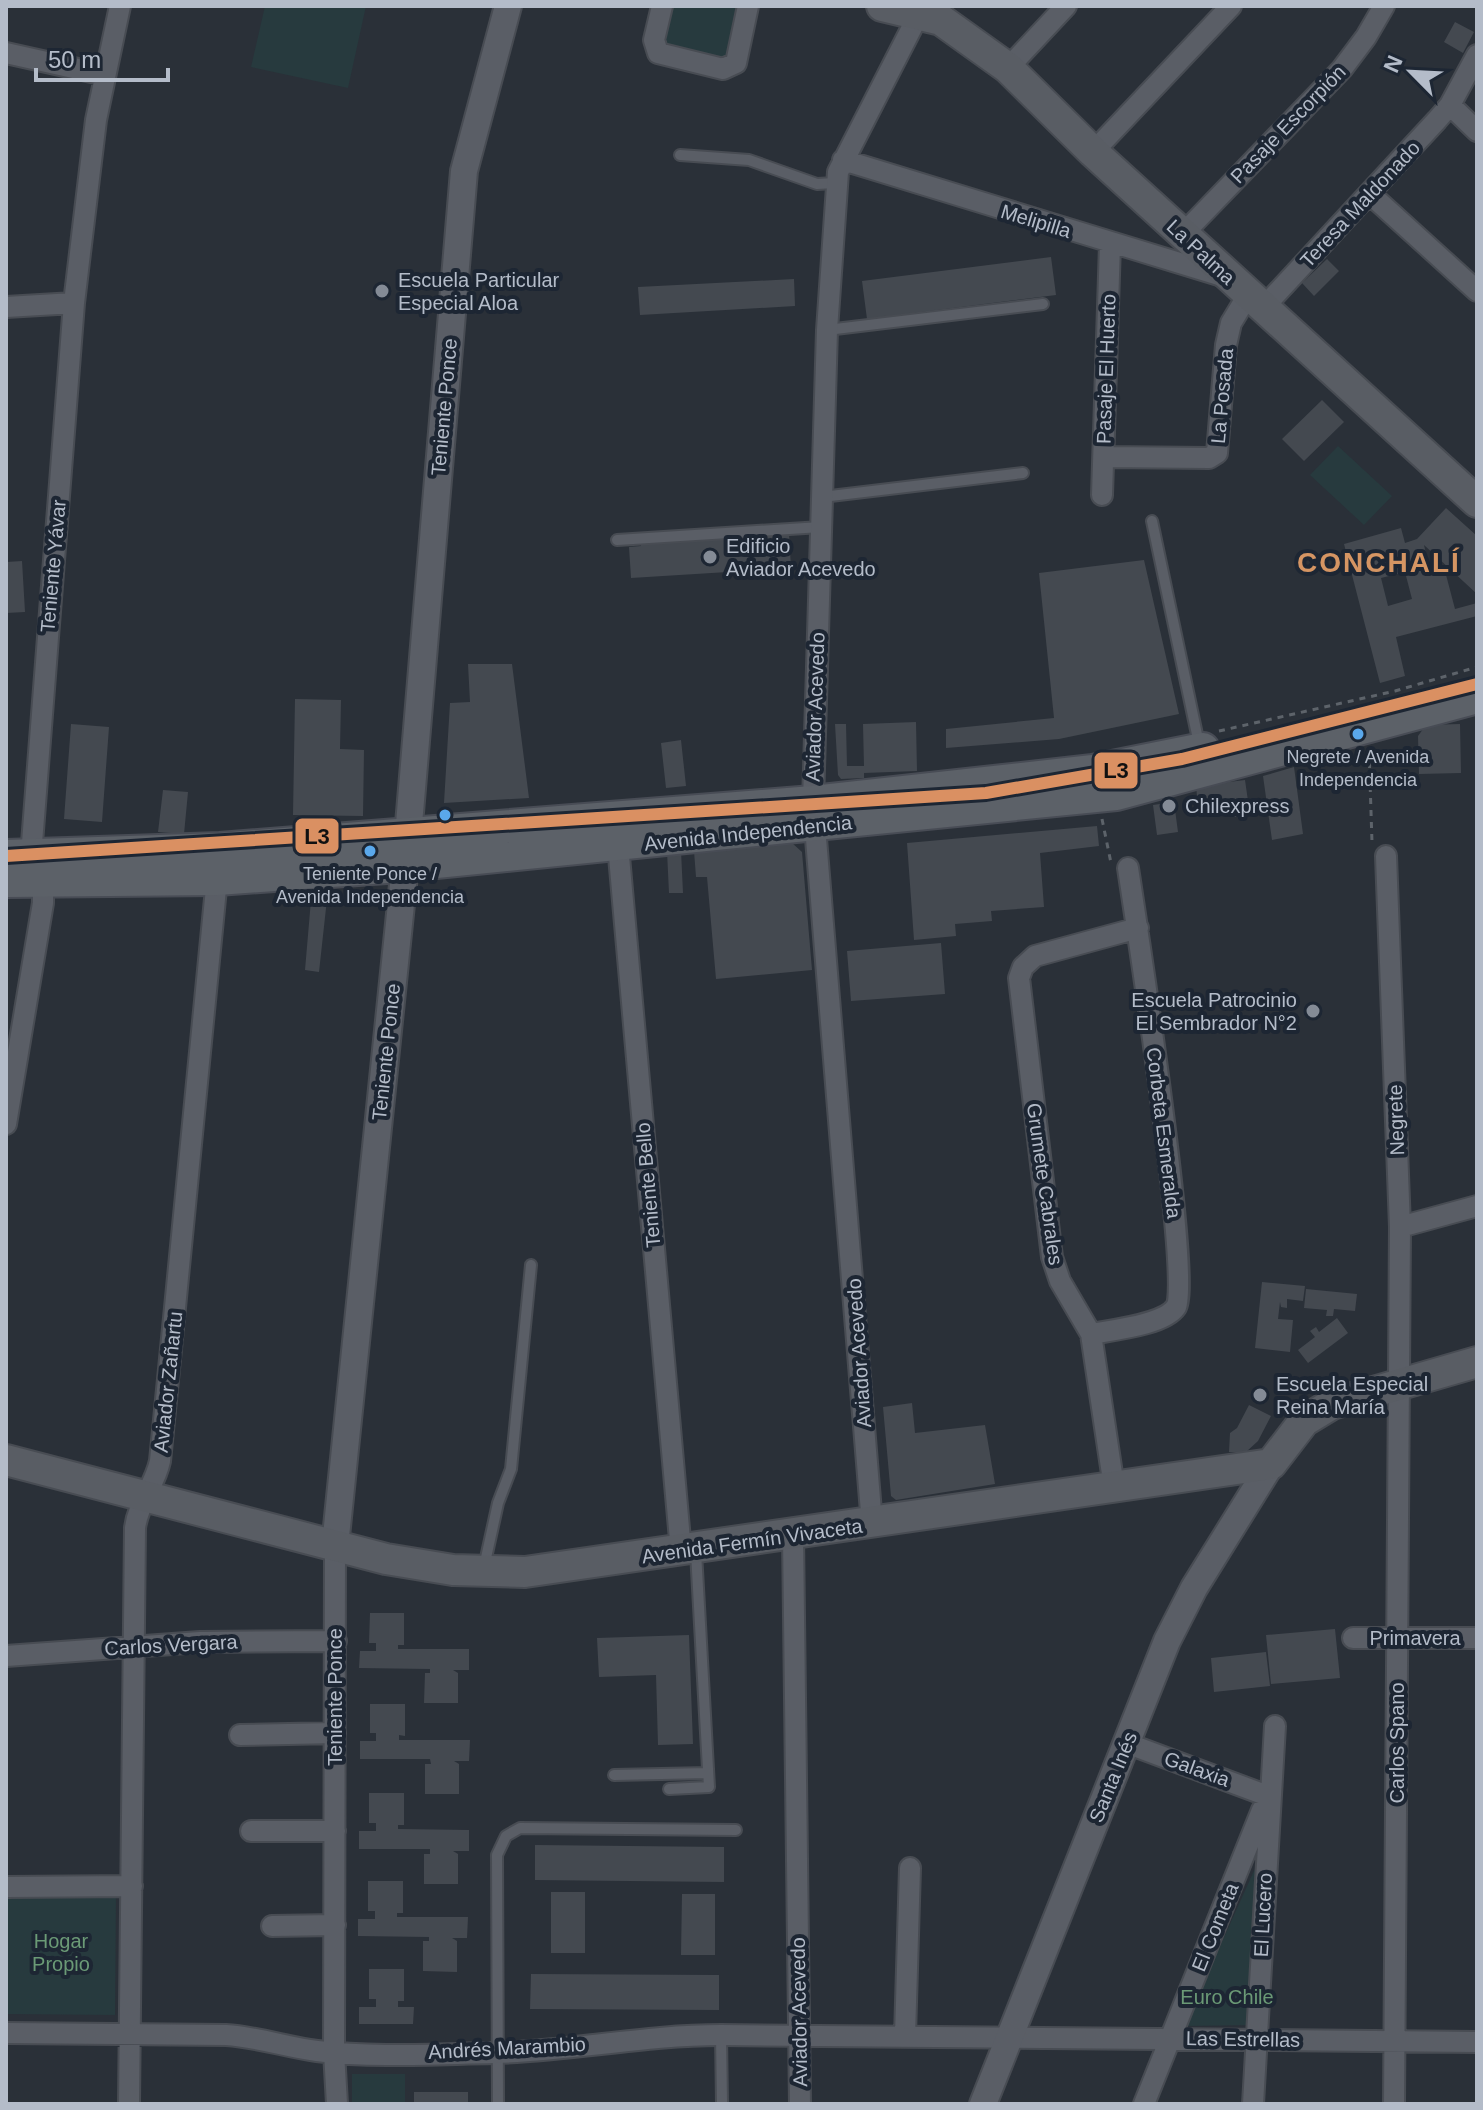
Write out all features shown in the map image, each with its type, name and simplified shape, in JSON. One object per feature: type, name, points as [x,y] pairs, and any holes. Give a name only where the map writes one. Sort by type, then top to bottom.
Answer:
[{"type":"main road","name":"La Palma","points":[[882,6],[921,10],[953,26],[1008,68],[1182,235],[1476,499]]},
{"type":"main road","name":"Avenida Independencia","points":[[814,814],[1093,771],[1200,750],[1477,677]]},
{"type":"main road","name":"Avenida Independencia","points":[[6,881],[28,864],[219,864],[407,851],[814,814],[1098,796],[1477,697]]},
{"type":"main road","points":[[1271,1464],[1296,1429],[1318,1411],[1399,1383],[1477,1362]]},
{"type":"main road","name":"Avenida Fermín Vivaceta","points":[[6,1460],[335,1546],[423,1566],[483,1572],[525,1572],[688,1551],[1271,1464]]},
{"type":"street","name":"Teniente Yávar","points":[[6,1124],[43,903],[28,864],[74,303],[96,120],[120,6]]},
{"type":"street","name":"Teniente Ponce","points":[[337,2104],[334,2052],[335,1546],[407,851],[464,171],[508,6]]},
{"type":"street","points":[[662,6],[654,40],[658,53],[723,69],[736,63],[748,6]]},
{"type":"street","points":[[1008,68],[1066,6]]},
{"type":"street","points":[[1093,152],[1231,6]]},
{"type":"street","name":"Pasaje Escorpión","points":[[1182,235],[1342,69],[1384,6]]},
{"type":"street","name":"Aviador Acevedo","points":[[872,1524],[814,814],[827,330],[835,183],[843,160],[921,10]]},
{"type":"street","points":[[6,53],[105,75]]},
{"type":"street","name":"Teresa Maldonado","points":[[1247,294],[1370,194],[1450,105],[1477,55]]},
{"type":"street","points":[[1450,105],[1477,131]]},
{"type":"street","name":"Melipilla","points":[[843,160],[1110,244],[1247,294]]},
{"type":"street","points":[[1370,194],[1477,291]]},
{"type":"street","name":"Pasaje El Huerto","points":[[1102,495],[1110,244]]},
{"type":"street","name":"La Posada","points":[[1104,457],[1209,458],[1217,453],[1226,345],[1231,323],[1247,294]]},
{"type":"street","points":[[6,307],[74,303]]},
{"type":"street","name":"Teniente Bello","points":[[617,832],[688,1551]]},
{"type":"street","name":"Negrete","points":[[1386,856],[1400,1227],[1399,1383]]},
{"type":"street","name":"Aviador Zañartu","points":[[129,2104],[135,1528],[160,1461],[219,864]]},
{"type":"street","name":"Corbeta Esmeralda","points":[[1091,1334],[1162,1318],[1176,1308],[1181,1295],[1176,1226],[1128,868]]},
{"type":"street","name":"Grumete Cabrales","points":[[1114,1487],[1091,1334],[1060,1281],[1052,1257],[1020,984],[1023,967],[1035,956],[1138,928]]},
{"type":"street","points":[[1400,1227],[1477,1206]]},
{"type":"street","name":"Carlos Spano","points":[[1394,2104],[1399,1383]]},
{"type":"street","name":"Santa Inés","points":[[983,2104],[1178,1618],[1271,1464]]},
{"type":"street","name":"Aviador Acevedo","points":[[793,1535],[800,2104]]},
{"type":"street","name":"Primavera","points":[[1353,1638],[1477,1638]]},
{"type":"street","name":"Carlos Vergara","points":[[6,1656],[220,1641],[336,1641]]},
{"type":"street","name":"El Lucero","points":[[1253,2104],[1268,1796],[1275,1726]]},
{"type":"street","points":[[240,1735],[335,1733]]},
{"type":"street","name":"Galaxia","points":[[1126,1743],[1268,1796]]},
{"type":"street","name":"El Cometa","points":[[1144,2104],[1268,1796]]},
{"type":"street","points":[[251,1831],[335,1831]]},
{"type":"street","points":[[905,2036],[910,1868]]},
{"type":"street","points":[[6,1887],[132,1886]]},
{"type":"street","points":[[272,1926],[335,1925]]},
{"type":"street","name":"Andrés Marambio","points":[[6,2033],[239,2035],[334,2052],[498,2053],[638,2038],[721,2035],[1009,2036]]},
{"type":"street","name":"Las Estrellas","points":[[1009,2036],[1477,2042]]},
{"type":"lane","points":[[680,155],[749,160],[817,184],[835,183]]},
{"type":"lane","points":[[827,330],[1043,304]]},
{"type":"lane","points":[[822,497],[1023,473]]},
{"type":"lane","points":[[1152,521],[1200,750]]},
{"type":"lane","points":[[617,540],[821,527]]},
{"type":"lane","points":[[483,1572],[498,1503],[511,1469],[531,1265]]},
{"type":"lane","points":[[669,1789],[709,1787],[688,1551]]},
{"type":"lane","points":[[614,1775],[708,1773]]},
{"type":"lane","points":[[498,2104],[497,1855],[506,1836],[520,1828],[736,1830]]},
{"type":"lane","points":[[721,2035],[722,2104]]},
{"type":"path","points":[[1368,725],[1373,857],[1386,856]]},
{"type":"path","points":[[1098,796],[1112,871],[1128,868]]},
{"type":"green space","points":[[265,6],[366,6],[348,88],[251,67]]},
{"type":"green space","points":[[671,6],[739,6],[726,61],[662,46]]},
{"type":"green space","points":[[1338,446],[1392,496],[1364,525],[1310,475]]},
{"type":"green space","name":"Euro Chile","points":[[1262,1853],[1256,2025],[1184,2026]]},
{"type":"green space","name":"Hogar Propio","points":[[6,1891],[116,1891],[115,2015],[6,2014]]},
{"type":"green space","points":[[352,2074],[405,2074],[405,2104],[352,2104]]},
{"type":"building","points":[[1455,22],[1474,32],[1463,53],[1444,42]]},
{"type":"building","points":[[1051,257],[1056,295],[867,319],[862,281]]},
{"type":"building","points":[[1327,259],[1339,271],[1314,296],[1302,283]]},
{"type":"building","points":[[794,279],[795,306],[640,315],[638,287]]},
{"type":"building","points":[[1322,400],[1344,422],[1304,461],[1282,439]]},
{"type":"building","points":[[1446,508],[1477,536],[1477,594],[1424,545],[1431,575],[1445,571],[1455,609],[1477,603],[1477,616],[1396,637],[1405,676],[1380,683],[1344,544],[1401,528],[1405,543],[1417,539]],"holes":[[[1405,572],[1412,599],[1388,606],[1381,578]]]},
{"type":"building","name":"Edificio Aviador Acevedo","points":[[789,534],[791,568],[631,578],[629,547],[641,546],[641,543]]},
{"type":"building","points":[[1144,560],[1179,714],[1059,739],[946,748],[946,729],[1054,718],[1039,573]]},
{"type":"building","points":[[22,561],[25,612],[6,613],[6,562]]},
{"type":"building","points":[[468,664],[512,664],[529,798],[444,803],[450,703],[470,702]]},
{"type":"building","points":[[295,699],[341,700],[340,749],[364,750],[363,816],[293,815]]},
{"type":"building","points":[[916,722],[917,771],[864,773],[864,778],[841,779],[838,775],[835,724],[846,724],[847,766],[864,766],[863,724]]},
{"type":"building","points":[[71,724],[109,727],[102,822],[64,819]]},
{"type":"building","points":[[1460,724],[1461,773],[1419,774],[1418,736],[1426,725]]},
{"type":"building","points":[[681,740],[686,786],[666,788],[661,743]]},
{"type":"building","points":[[1294,767],[1303,834],[1272,840],[1263,776]]},
{"type":"building","points":[[1245,780],[1250,815],[1234,817],[1233,812],[1199,816],[1196,786]]},
{"type":"building","points":[[163,790],[188,792],[184,834],[158,832]]},
{"type":"building","points":[[1174,802],[1178,832],[1157,835],[1153,805]]},
{"type":"building","points":[[1097,826],[1099,846],[1040,853],[1044,907],[991,911],[992,921],[955,924],[956,936],[914,940],[907,843]]},
{"type":"building","points":[[792,843],[802,852],[812,970],[716,979],[707,877],[696,877],[694,851]]},
{"type":"building","points":[[667,851],[681,851],[683,893],[669,893]]},
{"type":"building","points":[[327,899],[319,972],[305,970],[311,900]]},
{"type":"building","points":[[941,943],[945,994],[851,1001],[847,951]]},
{"type":"building","points":[[1262,1282],[1305,1286],[1303,1301],[1287,1299],[1287,1308],[1281,1307],[1280,1302],[1278,1319],[1293,1320],[1290,1352],[1255,1348]]},
{"type":"building","points":[[1306,1289],[1357,1294],[1355,1311],[1334,1309],[1333,1316],[1326,1316],[1327,1310],[1304,1308]]},
{"type":"building","points":[[1337,1318],[1348,1333],[1308,1363],[1298,1350],[1315,1337],[1310,1331],[1316,1327],[1319,1332]]},
{"type":"building","points":[[912,1403],[915,1433],[985,1425],[995,1484],[896,1500],[891,1496],[883,1407]]},
{"type":"building","points":[[1249,1405],[1271,1416],[1258,1441],[1246,1452],[1229,1452],[1230,1433],[1237,1428]]},
{"type":"building","points":[[370,1613],[404,1613],[404,1645],[398,1645],[398,1649],[469,1649],[469,1670],[453,1670],[458,1673],[458,1703],[424,1703],[425,1673],[430,1673],[430,1669],[359,1668],[360,1651],[376,1651],[376,1643],[369,1643]]},
{"type":"building","points":[[1335,1629],[1340,1678],[1271,1684],[1266,1635]]},
{"type":"building","points":[[689,1635],[693,1744],[658,1745],[656,1675],[599,1677],[597,1638]]},
{"type":"building","points":[[1266,1652],[1270,1686],[1214,1692],[1211,1658]]},
{"type":"building","points":[[370,1704],[405,1704],[405,1736],[399,1735],[399,1740],[470,1740],[469,1761],[454,1761],[459,1764],[459,1794],[425,1794],[425,1764],[431,1764],[430,1759],[360,1759],[360,1741],[376,1741],[376,1733],[370,1733]]},
{"type":"building","points":[[369,1793],[404,1793],[404,1825],[398,1825],[398,1829],[469,1830],[469,1851],[453,1851],[458,1854],[458,1884],[424,1884],[424,1854],[430,1854],[430,1849],[359,1849],[359,1831],[376,1831],[376,1823],[369,1823]]},
{"type":"building","points":[[535,1845],[724,1847],[724,1882],[535,1880]]},
{"type":"building","points":[[368,1881],[403,1881],[403,1913],[397,1913],[397,1917],[468,1917],[467,1938],[452,1938],[457,1941],[457,1972],[423,1971],[423,1941],[429,1941],[429,1937],[358,1936],[358,1919],[375,1919],[375,1911],[368,1911]]},
{"type":"building","points":[[551,1892],[585,1892],[585,1953],[551,1953]]},
{"type":"building","points":[[682,1894],[715,1894],[715,1955],[681,1955]]},
{"type":"building","points":[[369,1969],[404,1969],[404,2001],[398,2001],[398,2007],[414,2007],[413,2024],[359,2024],[359,2007],[376,2007],[376,1999],[369,1999]]},
{"type":"building","points":[[531,1974],[719,1975],[719,2010],[530,2009]]},
{"type":"building","points":[[414,2092],[468,2092],[468,2104],[414,2104]]},
{"type":"transit line","name":"L3","points":[[6,856],[986,793],[1182,759],[1477,684]]},
{"type":"place","name":"Escuela Particular Especial Aloa","points":[[382,291]]},
{"type":"place","name":"Edificio Aviador Acevedo","points":[[710,557]]},
{"type":"place","name":"Negrete / Avenida Independencia","points":[[1358,734]]},
{"type":"place","name":"Chilexpress","points":[[1169,806]]},
{"type":"place","name":"Teniente Ponce / Avenida Independencia","points":[[370,851]]},
{"type":"place","name":"Escuela Patrocinio El Sembrador N°2","points":[[1313,1011]]},
{"type":"place","name":"Escuela Especial Reina María","points":[[1260,1395]]},
{"type":"district","name":"CONCHALÍ","points":[[1379,562]]}]
